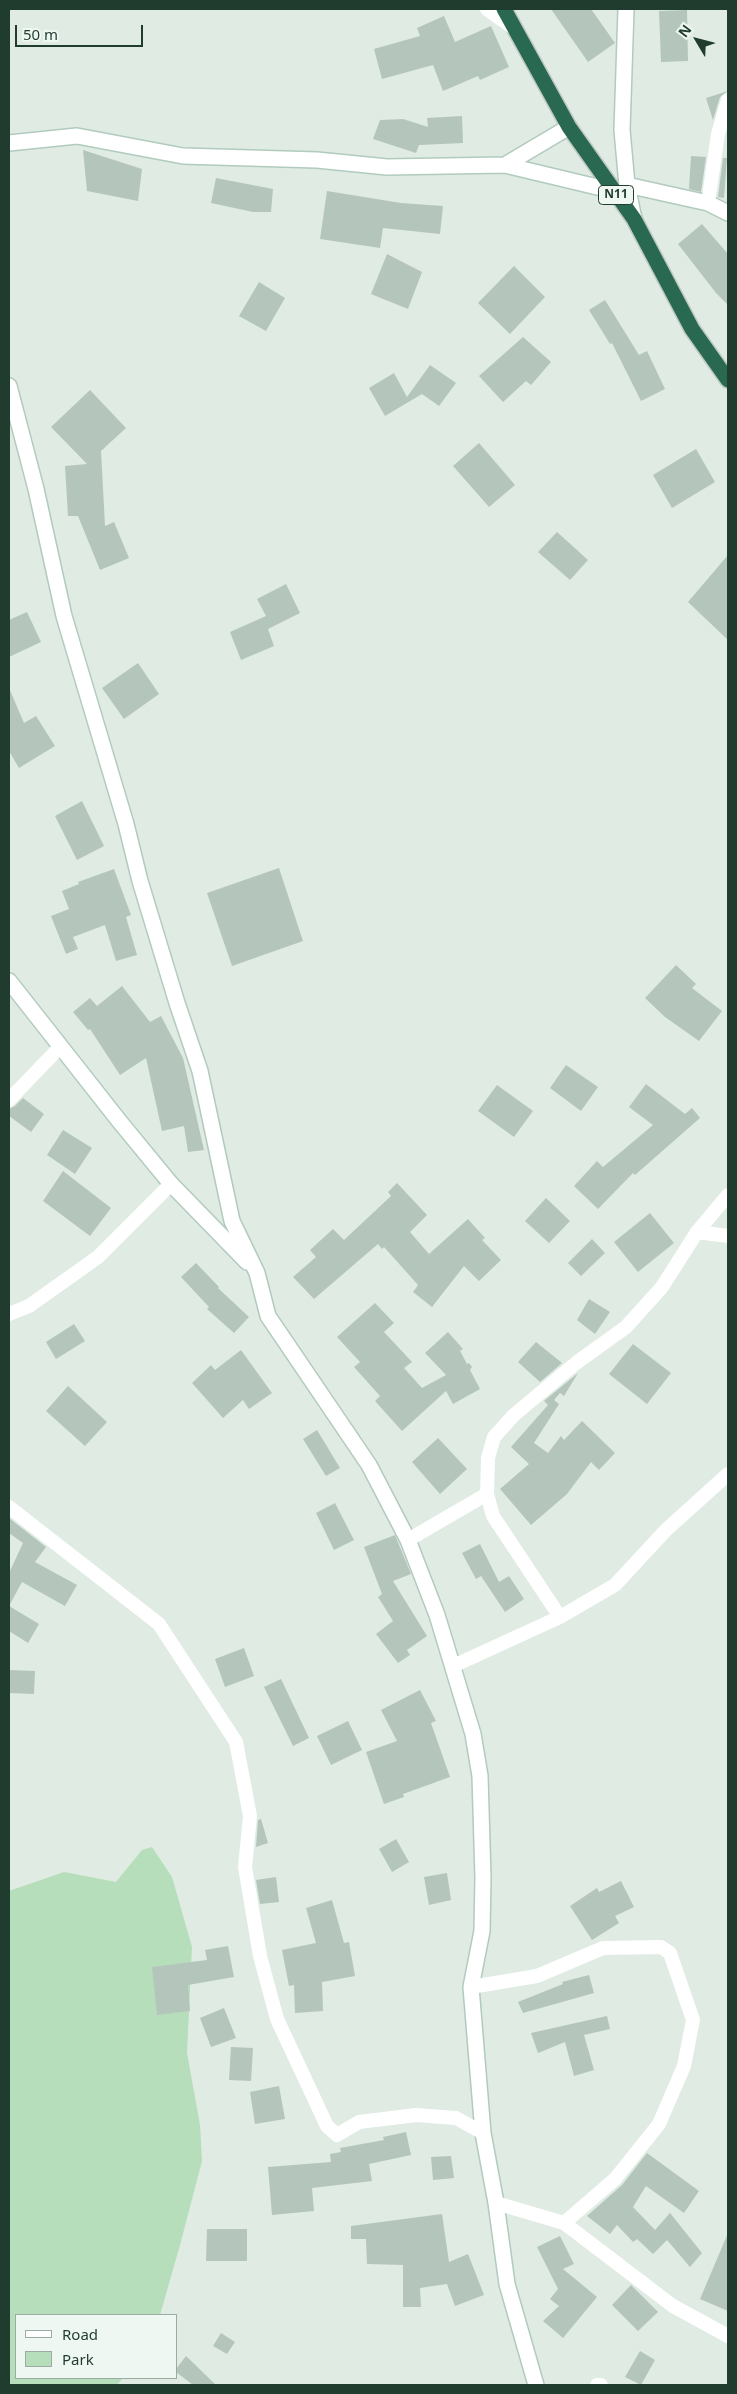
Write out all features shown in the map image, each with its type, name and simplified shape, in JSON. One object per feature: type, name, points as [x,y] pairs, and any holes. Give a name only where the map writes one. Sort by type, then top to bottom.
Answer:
[{"type":"highway","name":"N11","points":[[504,9],[569,127],[620,188],[634,220],[692,329],[728,380]]},
{"type":"main road","points":[[620,188],[626,9]]},
{"type":"main road","points":[[505,165],[569,127]]},
{"type":"main road","points":[[9,143],[78,136],[183,156],[317,160],[387,167],[505,165],[708,203],[728,212]]},
{"type":"main road","points":[[9,386],[36,489],[64,616],[126,824],[140,881],[176,1003],[200,1072],[232,1221],[257,1272],[268,1316],[369,1465],[408,1540],[437,1615],[473,1734],[480,1776],[482,1931],[471,1987],[483,2133],[496,2203],[507,2284],[536,2385]]},
{"type":"main road","points":[[9,980],[60,1047],[171,1184],[257,1272]]},
{"type":"street","points":[[487,9],[515,29]]},
{"type":"street","points":[[708,203],[718,134],[728,100]]},
{"type":"street","points":[[9,1100],[60,1047]]},
{"type":"street","points":[[9,1314],[29,1306],[98,1258],[171,1184]]},
{"type":"street","points":[[560,1617],[493,1516],[487,1494],[488,1458],[494,1437],[514,1415],[576,1363],[626,1327],[662,1287],[697,1232],[728,1195]]},
{"type":"street","points":[[697,1232],[728,1236]]},
{"type":"street","points":[[453,1666],[560,1617],[615,1585],[666,1530],[728,1474]]},
{"type":"street","points":[[408,1540],[487,1494]]},
{"type":"street","points":[[9,1507],[159,1624],[236,1742],[250,1816],[244,1867],[260,1956],[277,2019],[328,2126],[337,2135],[359,2122],[416,2114],[456,2118],[483,2133]]},
{"type":"street","points":[[471,1987],[537,1976],[603,1948],[661,1947],[670,1953],[693,2020],[684,2066],[659,2124],[615,2179],[564,2223]]},
{"type":"street","points":[[496,2203],[564,2223],[673,2306],[728,2336]]},
{"type":"green space","points":[[152,1847],[172,1877],[192,1947],[187,2053],[200,2125],[202,2161],[160,2314],[15,2314],[15,2379],[122,2379],[117,2385],[9,2385],[9,1891],[64,1872],[116,1882],[142,1850]]},
{"type":"building","points":[[551,9],[591,9],[615,43],[588,62]]},
{"type":"building","points":[[687,10],[688,61],[661,62],[659,11]]},
{"type":"building","points":[[444,16],[455,42],[491,26],[509,67],[480,80],[478,76],[443,91],[433,65],[382,79],[374,49],[420,36],[417,28]]},
{"type":"building","points":[[728,91],[720,97],[713,120],[706,98]]},
{"type":"building","points":[[462,116],[463,143],[419,145],[416,153],[373,139],[380,120],[403,119],[428,127],[427,118]]},
{"type":"building","points":[[83,150],[142,169],[138,201],[87,191]]},
{"type":"building","points":[[691,156],[706,157],[701,192],[689,189]]},
{"type":"building","points":[[723,158],[727,158],[724,198],[718,197]]},
{"type":"building","points":[[216,178],[273,189],[271,212],[253,212],[211,203]]},
{"type":"building","points":[[327,191],[401,203],[443,206],[440,234],[383,228],[380,248],[320,239]]},
{"type":"building","points":[[702,224],[728,254],[728,305],[716,293],[678,244]]},
{"type":"building","points":[[387,254],[422,272],[408,309],[371,294]]},
{"type":"building","points":[[514,266],[545,297],[510,334],[478,303]]},
{"type":"building","points":[[259,282],[285,298],[266,331],[239,316]]},
{"type":"building","points":[[605,300],[639,355],[647,351],[665,389],[641,401],[612,343],[610,344],[589,310]]},
{"type":"building","points":[[523,337],[551,362],[531,385],[526,381],[503,402],[479,376]]},
{"type":"building","points":[[430,365],[456,383],[439,406],[422,394],[385,416],[369,388],[394,373],[407,397]]},
{"type":"building","points":[[90,390],[126,428],[101,451],[105,526],[114,522],[129,558],[100,570],[78,516],[68,516],[65,466],[87,464],[51,427]]},
{"type":"building","points":[[479,443],[515,485],[489,507],[453,466]]},
{"type":"building","points":[[696,449],[715,482],[672,508],[653,475]]},
{"type":"building","points":[[557,532],[588,560],[570,580],[538,552]]},
{"type":"building","points":[[728,555],[728,640],[688,602]]},
{"type":"building","points":[[286,584],[300,613],[268,629],[274,646],[241,660],[230,632],[266,616],[257,599]]},
{"type":"building","points":[[27,612],[41,642],[9,657],[9,620]]},
{"type":"building","points":[[138,663],[159,694],[124,719],[102,688]]},
{"type":"building","points":[[9,688],[24,723],[36,716],[55,746],[19,768],[9,751]]},
{"type":"building","points":[[82,801],[104,846],[77,860],[55,816]]},
{"type":"building","points":[[279,868],[303,941],[232,966],[207,893]]},
{"type":"building","points":[[114,869],[131,915],[126,917],[137,955],[116,961],[105,925],[73,937],[78,949],[66,954],[51,916],[69,909],[62,891],[79,884],[78,882]]},
{"type":"building","points":[[676,965],[696,984],[692,988],[722,1011],[699,1041],[665,1017],[645,998]]},
{"type":"building","points":[[122,986],[150,1022],[161,1016],[183,1058],[204,1150],[188,1152],[184,1126],[162,1131],[146,1058],[120,1075],[90,1029],[88,1030],[73,1012],[90,998],[97,1006]]},
{"type":"building","points":[[566,1065],[598,1087],[581,1111],[550,1088]]},
{"type":"building","points":[[646,1084],[685,1114],[692,1108],[700,1118],[635,1175],[633,1173],[598,1209],[574,1186],[597,1161],[603,1167],[653,1125],[629,1107]]},
{"type":"building","points":[[497,1085],[533,1111],[514,1137],[478,1111]]},
{"type":"building","points":[[23,1098],[44,1114],[31,1132],[9,1116],[9,1109]]},
{"type":"building","points":[[63,1130],[92,1148],[75,1174],[47,1155]]},
{"type":"building","points":[[63,1171],[111,1208],[90,1236],[43,1201]]},
{"type":"building","points":[[397,1183],[427,1215],[410,1232],[429,1254],[468,1219],[485,1238],[482,1240],[501,1260],[479,1281],[464,1266],[432,1307],[413,1292],[418,1285],[384,1247],[382,1249],[378,1244],[314,1299],[293,1277],[316,1257],[310,1250],[333,1229],[344,1240],[391,1196],[388,1192]]},
{"type":"building","points":[[546,1198],[570,1221],[549,1243],[525,1221]]},
{"type":"building","points":[[650,1213],[674,1243],[638,1272],[614,1242]]},
{"type":"building","points":[[592,1239],[605,1253],[581,1276],[568,1263]]},
{"type":"building","points":[[196,1263],[218,1288],[249,1317],[234,1333],[207,1309],[209,1307],[181,1277]]},
{"type":"building","points":[[589,1299],[610,1312],[595,1334],[577,1320]]},
{"type":"building","points":[[375,1303],[394,1323],[384,1332],[412,1362],[404,1368],[422,1388],[446,1375],[425,1353],[448,1332],[463,1349],[460,1351],[467,1364],[469,1363],[472,1367],[470,1370],[480,1389],[453,1404],[446,1391],[402,1431],[375,1401],[380,1396],[354,1367],[360,1362],[337,1337]]},
{"type":"building","points":[[74,1324],[85,1341],[56,1359],[46,1342]]},
{"type":"building","points":[[536,1342],[562,1363],[540,1382],[518,1362]]},
{"type":"building","points":[[633,1344],[671,1373],[647,1404],[609,1374]]},
{"type":"building","points":[[241,1350],[272,1393],[249,1409],[243,1400],[223,1418],[192,1383],[211,1365],[215,1370]]},
{"type":"building","points":[[578,1373],[564,1396],[560,1393],[554,1400],[559,1404],[534,1443],[548,1453],[561,1436],[564,1440],[582,1421],[615,1453],[599,1470],[591,1462],[567,1494],[531,1525],[500,1489],[529,1464],[511,1447],[548,1405],[544,1401]]},
{"type":"building","points":[[68,1386],[107,1422],[85,1446],[46,1411]]},
{"type":"building","points":[[317,1430],[340,1468],[326,1476],[303,1439]]},
{"type":"building","points":[[438,1438],[467,1469],[440,1494],[412,1462]]},
{"type":"building","points":[[335,1503],[354,1540],[334,1550],[316,1513]]},
{"type":"building","points":[[9,1518],[46,1547],[35,1562],[77,1585],[65,1606],[22,1582],[9,1606],[9,1573],[23,1543],[9,1533]]},
{"type":"building","points":[[395,1535],[411,1574],[393,1581],[427,1636],[407,1650],[410,1655],[398,1663],[376,1634],[393,1621],[378,1597],[382,1594],[364,1547]]},
{"type":"building","points":[[480,1544],[499,1582],[509,1576],[524,1599],[505,1612],[481,1576],[476,1579],[462,1553]]},
{"type":"building","points":[[9,1606],[39,1624],[28,1643],[9,1631]]},
{"type":"building","points":[[244,1648],[254,1676],[225,1687],[215,1659]]},
{"type":"building","points":[[9,1670],[35,1671],[34,1694],[9,1693]]},
{"type":"building","points":[[281,1679],[309,1738],[293,1746],[264,1687]]},
{"type":"building","points":[[420,1690],[436,1721],[431,1723],[450,1777],[403,1794],[404,1797],[384,1804],[366,1752],[397,1741],[381,1710]]},
{"type":"building","points":[[348,1721],[362,1750],[331,1765],[317,1736]]},
{"type":"building","points":[[261,1819],[268,1843],[256,1847],[258,1820]]},
{"type":"building","points":[[396,1839],[409,1862],[392,1872],[379,1849]]},
{"type":"building","points":[[447,1873],[451,1900],[429,1905],[424,1877]]},
{"type":"building","points":[[276,1877],[279,1902],[260,1904],[256,1880]]},
{"type":"building","points":[[621,1881],[634,1907],[615,1916],[619,1923],[592,1940],[570,1906],[597,1888],[599,1892]]},
{"type":"building","points":[[332,1900],[344,1943],[349,1942],[355,1976],[322,1982],[323,2011],[295,2013],[294,1985],[289,1986],[282,1950],[316,1943],[306,1908]]},
{"type":"building","points":[[228,1946],[234,1977],[188,1985],[190,2011],[157,2015],[152,1967],[207,1960],[205,1950]]},
{"type":"building","points":[[589,1975],[594,1993],[523,2013],[518,2002],[563,1984],[562,1982]]},
{"type":"building","points":[[224,2008],[236,2038],[211,2047],[200,2018]]},
{"type":"building","points":[[607,2016],[610,2029],[584,2035],[594,2070],[574,2076],[565,2042],[538,2053],[531,2033]]},
{"type":"building","points":[[231,2047],[253,2048],[251,2081],[229,2080]]},
{"type":"building","points":[[279,2086],[285,2119],[255,2124],[250,2092]]},
{"type":"building","points":[[406,2132],[411,2155],[369,2164],[372,2181],[312,2188],[314,2211],[272,2215],[268,2167],[331,2162],[330,2154],[341,2152],[340,2148],[384,2140],[383,2137]]},
{"type":"building","points":[[647,2153],[699,2191],[684,2213],[646,2186],[633,2207],[655,2230],[670,2213],[702,2253],[690,2267],[667,2240],[653,2254],[637,2239],[633,2242],[617,2225],[610,2234],[587,2216],[622,2185]]},
{"type":"building","points":[[451,2156],[454,2178],[433,2180],[431,2157]]},
{"type":"building","points":[[442,2214],[449,2262],[468,2254],[484,2295],[455,2306],[447,2284],[420,2288],[421,2307],[403,2307],[403,2265],[367,2264],[366,2239],[351,2239],[351,2226]]},
{"type":"building","points":[[207,2229],[247,2229],[247,2261],[206,2261]]},
{"type":"building","points":[[728,2233],[728,2311],[700,2299]]},
{"type":"building","points":[[560,2236],[574,2264],[563,2269],[597,2297],[563,2338],[543,2321],[559,2306],[550,2299],[558,2289],[537,2247]]},
{"type":"building","points":[[631,2285],[658,2312],[638,2331],[612,2305]]},
{"type":"building","points":[[221,2333],[235,2342],[227,2354],[213,2346]]},
{"type":"building","points":[[640,2351],[655,2360],[641,2385],[625,2377]]},
{"type":"building","points":[[186,2356],[216,2385],[193,2385],[178,2374],[178,2366]]}]
